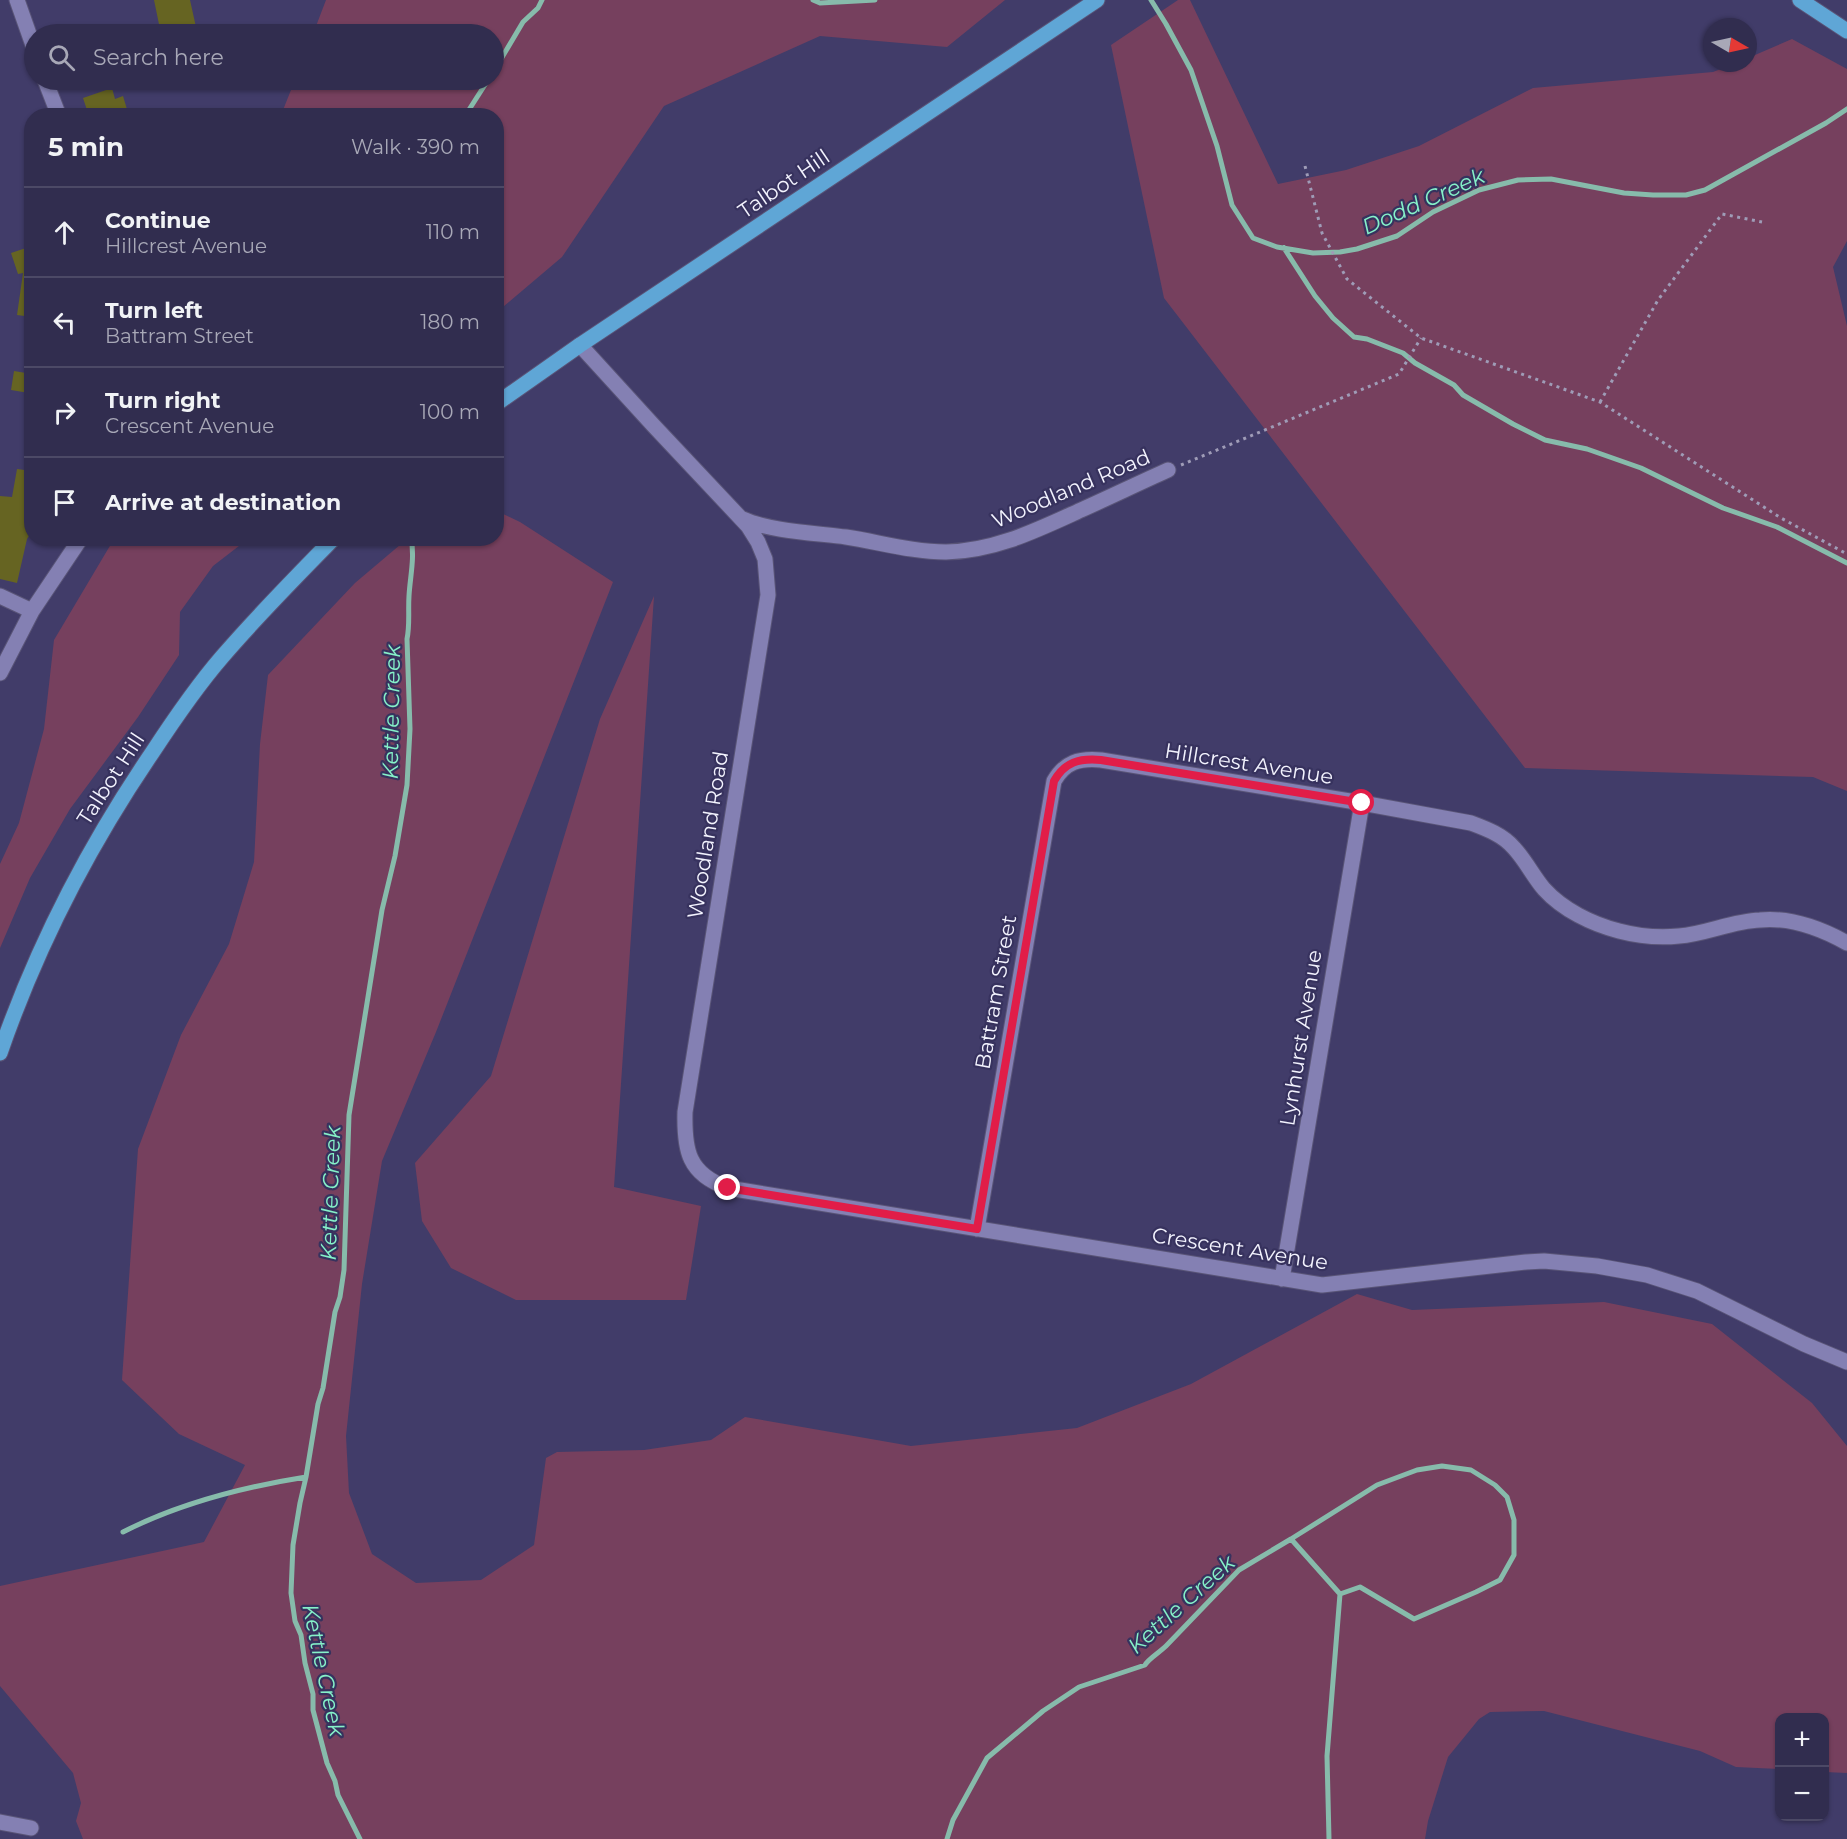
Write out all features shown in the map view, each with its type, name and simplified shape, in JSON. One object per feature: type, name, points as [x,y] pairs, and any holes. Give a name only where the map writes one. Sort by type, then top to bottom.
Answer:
[{"type":"main road","name":"Talbot Hill","points":[[504,398],[580,345],[1097,0]]},
{"type":"main road","points":[[1800,0],[1847,31]]},
{"type":"main road","name":"Talbot Hill","points":[[0,1053],[25,986],[68,892],[121,800],[169,727],[220,659],[326,546]]},
{"type":"street","points":[[17,0],[26,24]]},
{"type":"street","points":[[49,90],[56,108]]},
{"type":"street","name":"Woodland Road","points":[[580,345],[743,519],[758,542],[765,559],[768,595],[685,1112],[684,1138],[692,1162]]},
{"type":"street","name":"Woodland Road","points":[[743,519],[763,526],[913,549],[958,552],[993,546],[1030,533],[1168,470]]},
{"type":"street","points":[[0,674],[32,611],[76,546]]},
{"type":"street","points":[[0,596],[32,611]]},
{"type":"street","name":"Hillcrest Avenue","points":[[1065,766],[1083,760],[1101,760],[1471,823],[1495,833],[1514,848],[1538,881],[1554,898],[1574,912],[1605,927],[1652,937],[1679,936],[1751,920],[1773,919],[1809,925],[1847,943]]},
{"type":"street","name":"Battram Street","points":[[977,1229],[1054,781],[1065,766]]},
{"type":"street","name":"Lynhurst Avenue","points":[[1282,1279],[1362,803]]},
{"type":"street","name":"Crescent Avenue","points":[[692,1162],[706,1178],[728,1188],[1322,1285],[1526,1262],[1544,1261],[1597,1266],[1647,1275],[1697,1291],[1804,1344],[1847,1362]]},
{"type":"street","points":[[0,1822],[31,1828]]},
{"type":"path","points":[[1305,166],[1322,233],[1347,279],[1421,338],[1600,402],[1781,518],[1847,554]]},
{"type":"path","points":[[1600,402],[1658,300],[1722,214],[1762,222]]},
{"type":"path","points":[[1168,470],[1399,374],[1421,338]]},
{"type":"shaded area","points":[[326,0],[1005,0],[947,47],[820,36],[664,106],[562,257],[504,306],[504,108],[284,108],[291,90],[504,90],[504,24],[317,24]]},
{"type":"shaded area","points":[[1178,0],[1190,0],[1278,184],[1346,170],[1419,146],[1533,88],[1713,72],[1757,72],[1757,54],[1792,39],[1847,69],[1847,241],[1833,267],[1847,326],[1847,791],[1813,777],[1525,768],[1164,298],[1111,45]]},
{"type":"shaded area","points":[[504,514],[520,522],[613,582],[436,1032],[382,1161],[362,1284],[346,1436],[349,1493],[372,1554],[416,1583],[481,1580],[534,1545],[546,1458],[557,1452],[644,1450],[711,1440],[745,1417],[911,1446],[1077,1428],[1191,1384],[1357,1294],[1412,1310],[1604,1302],[1712,1324],[1812,1403],[1847,1446],[1847,1773],[1829,1772],[1829,1713],[1775,1713],[1775,1769],[1736,1767],[1700,1751],[1544,1711],[1490,1712],[1479,1719],[1448,1757],[1428,1821],[1425,1839],[83,1839],[76,1821],[81,1803],[73,1773],[0,1686],[0,1586],[204,1542],[245,1465],[179,1434],[122,1380],[138,1149],[181,1035],[229,944],[254,862],[260,744],[268,675],[355,583],[399,546],[504,546]]},
{"type":"shaded area","points":[[110,546],[239,546],[213,566],[180,612],[179,655],[138,717],[70,809],[30,878],[0,948],[0,864],[19,823],[44,729],[54,640]]},
{"type":"shaded area","points":[[654,596],[614,1187],[701,1206],[686,1300],[516,1300],[451,1268],[422,1221],[415,1163],[491,1076],[600,719]]},
{"type":"building","points":[[154,0],[190,0],[195,24],[159,24]]},
{"type":"building","points":[[113,90],[115,99],[123,96],[127,108],[86,108],[83,98]]},
{"type":"building","points":[[24,249],[24,316],[17,315],[23,273],[18,274],[11,253]]},
{"type":"building","points":[[14,371],[24,373],[24,392],[11,390]]},
{"type":"building","points":[[17,469],[24,470],[25,546],[17,583],[0,579],[0,496],[12,497]]},
{"type":"waterway","name":"Kettle Creek","points":[[504,54],[523,22],[538,8],[542,0]]},
{"type":"waterway","name":"Dodd Creek","points":[[813,0],[820,3],[875,0]]},
{"type":"waterway","name":"Dodd Creek","points":[[1151,0],[1191,70],[1217,146],[1232,205],[1253,238],[1277,247],[1313,253],[1357,249],[1397,236],[1433,212],[1479,190],[1518,180],[1551,179],[1624,193],[1653,195],[1686,195],[1705,190],[1847,109]]},
{"type":"waterway","name":"Kettle Creek","points":[[470,108],[482,90]]},
{"type":"waterway","points":[[1284,248],[1315,296],[1333,318],[1354,337],[1367,339],[1403,353],[1415,363],[1454,385],[1463,395],[1545,440],[1587,449],[1641,468],[1723,508],[1777,527],[1847,563]]},
{"type":"waterway","name":"Kettle Creek","points":[[360,1839],[338,1795],[327,1763],[313,1710],[313,1694],[301,1635],[295,1621],[291,1593],[293,1545],[344,1270],[349,1115],[382,910],[395,856],[407,785],[410,729],[407,639],[412,546]]},
{"type":"waterway","name":"Kettle Creek","points":[[1291,1539],[1377,1485],[1417,1470],[1442,1466],[1471,1470],[1495,1485],[1507,1497],[1514,1520],[1514,1555],[1500,1580],[1414,1619],[1360,1587],[1340,1594]]},
{"type":"waterway","points":[[123,1532],[189,1504],[212,1497],[306,1477]]},
{"type":"waterway","name":"Kettle Creek","points":[[947,1839],[953,1820],[987,1758],[1043,1711],[1079,1687],[1145,1665],[1239,1570],[1291,1539],[1340,1594],[1327,1756],[1329,1839]]},
{"type":"route","points":[[728,1188],[977,1229],[1054,781],[1065,766],[1083,760],[1101,760],[1362,803]]}]
